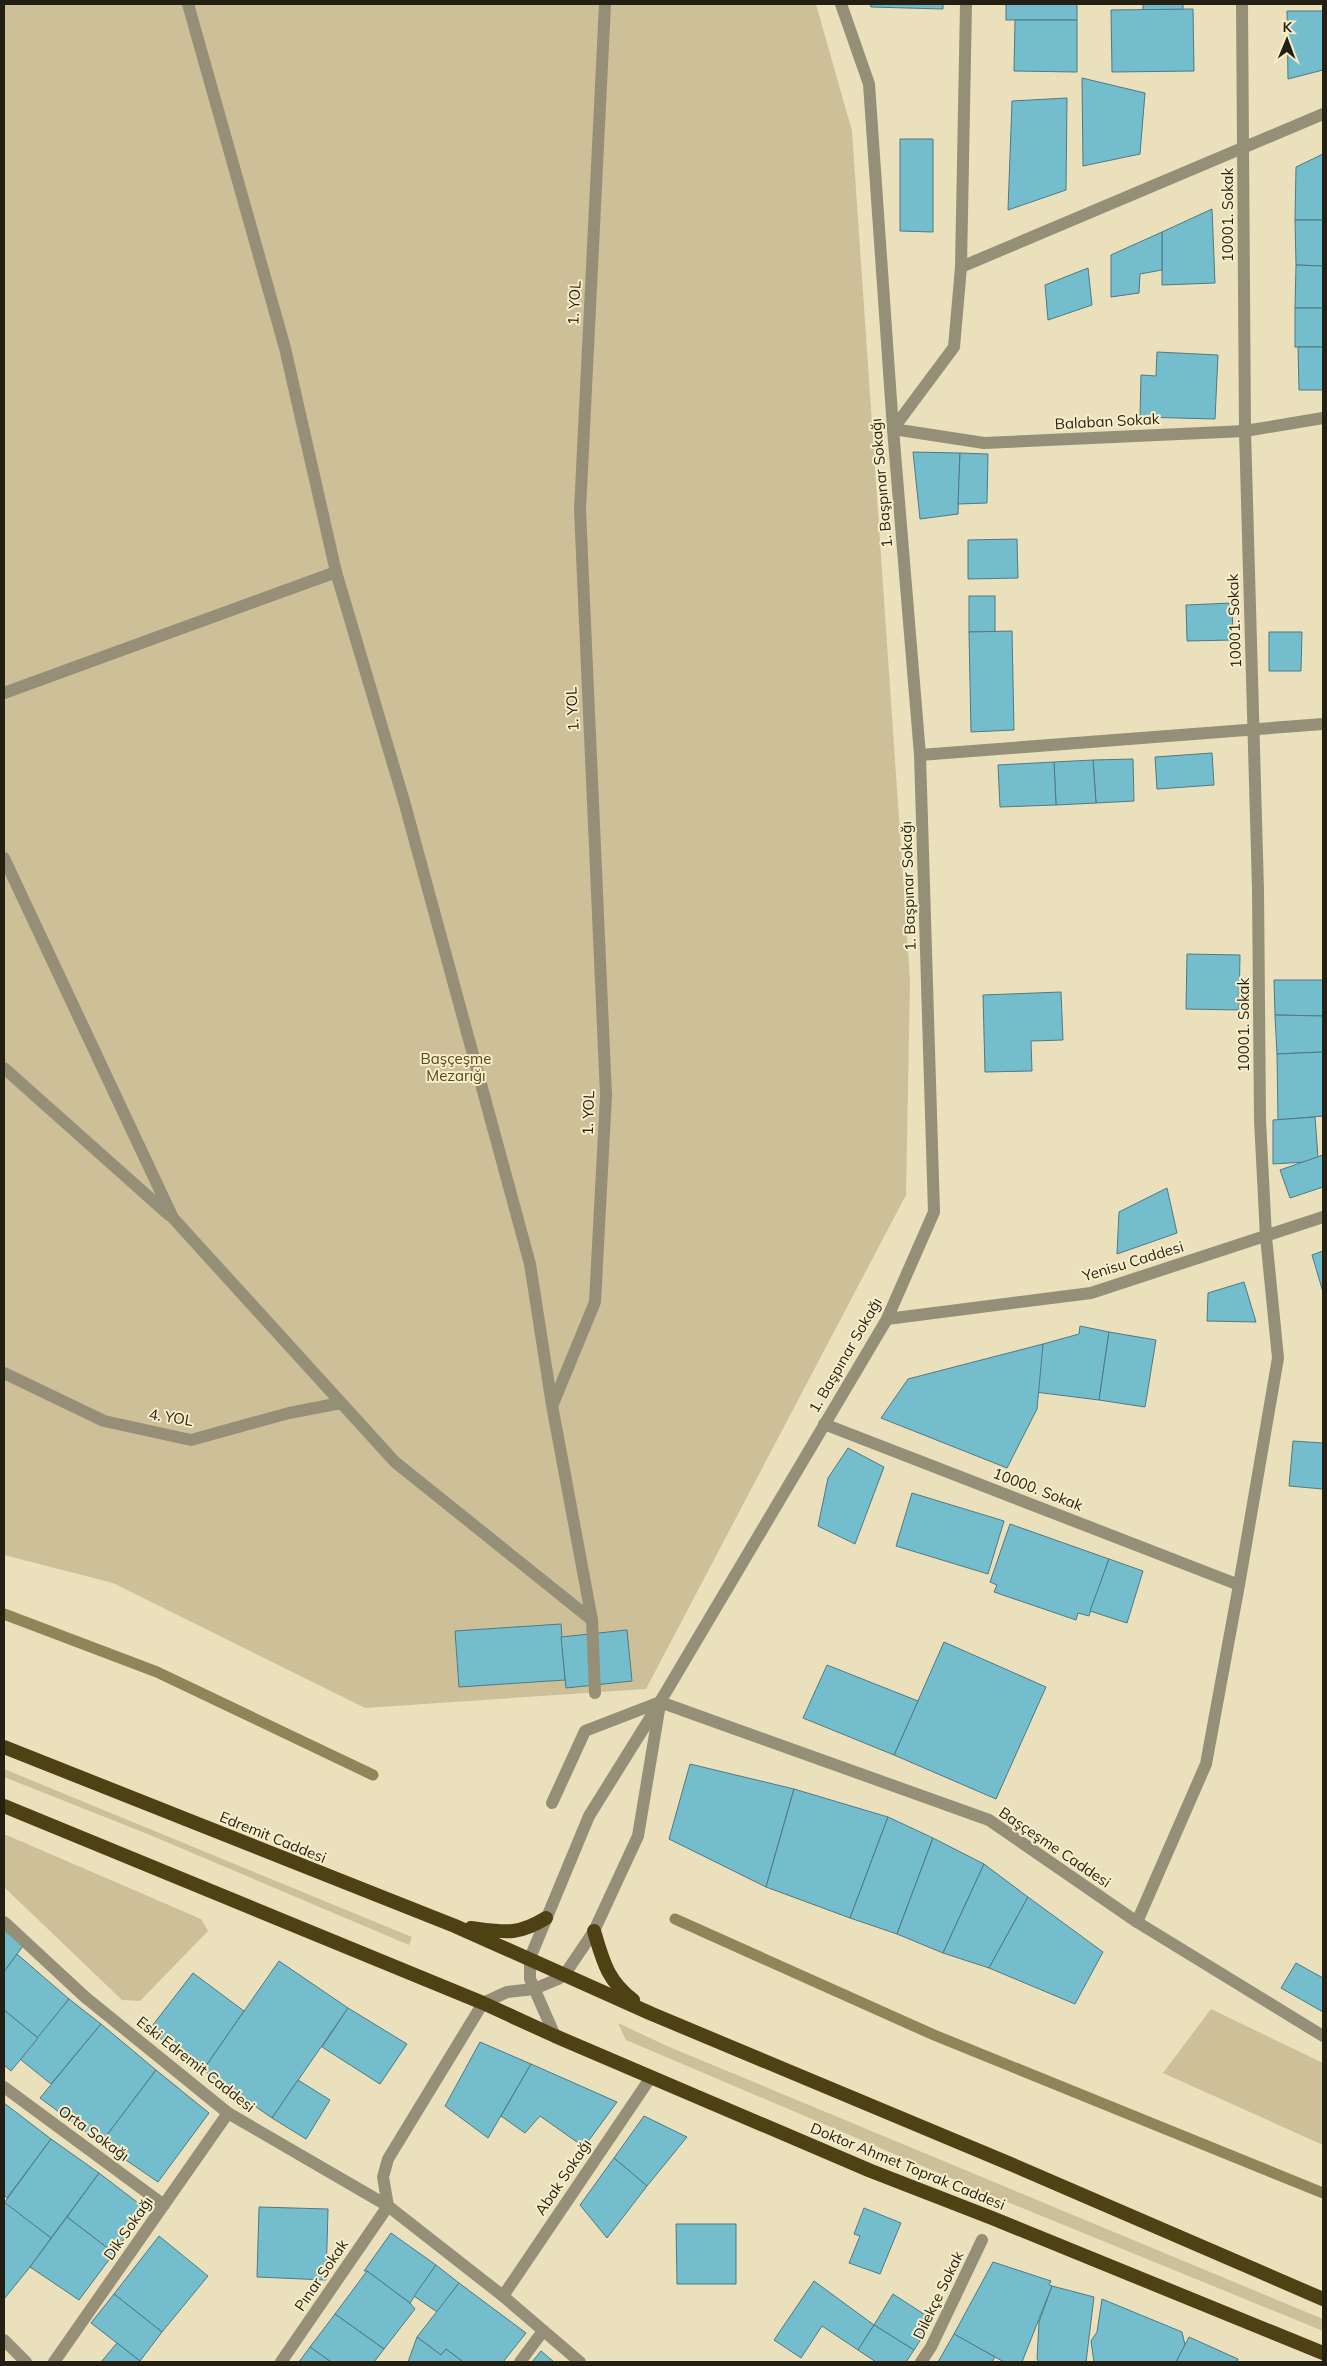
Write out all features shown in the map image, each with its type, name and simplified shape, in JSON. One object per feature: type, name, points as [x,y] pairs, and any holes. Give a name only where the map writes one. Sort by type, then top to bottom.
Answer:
[{"type":"highway","name":"Edremit Caddesi","points":[[4,1747],[530,1958]]},
{"type":"highway","points":[[4,1806],[484,2003]]},
{"type":"highway","points":[[454,1926],[513,1932],[528,1929],[546,1918]]},
{"type":"highway","points":[[594,1931],[604,1967],[616,1985],[652,2014]]},
{"type":"highway","points":[[530,1958],[652,2014],[1013,2164],[1323,2299]]},
{"type":"highway","name":"Doktor Ahmet Toprak Caddesi","points":[[484,2003],[651,2077],[871,2170],[1323,2353]]},
{"type":"street","points":[[188,4],[285,348],[336,572],[404,801],[530,1264],[552,1406],[592,1620],[595,1693]]},
{"type":"street","name":"1. YOL","points":[[552,1406],[594,1302],[606,1095],[580,510],[606,4]]},
{"type":"street","name":"1. Başpınar Sokağı","points":[[530,1958],[589,1816],[660,1702],[887,1319],[934,1212],[920,755],[893,429],[869,84],[841,4]]},
{"type":"street","points":[[893,429],[954,347],[961,268],[966,4]]},
{"type":"street","name":"10001. Sokak","points":[[1242,4],[1245,431],[1258,889],[1260,1120],[1266,1236]]},
{"type":"street","points":[[961,268],[1323,114]]},
{"type":"street","name":"Balaban Sokak","points":[[893,429],[984,443],[1245,431],[1323,418]]},
{"type":"street","points":[[4,693],[336,572]]},
{"type":"street","points":[[920,755],[1323,724]]},
{"type":"street","points":[[4,858],[173,1218]]},
{"type":"street","points":[[4,1068],[173,1218],[394,1462],[592,1620]]},
{"type":"street","name":"Yenisu Caddesi","points":[[887,1319],[1091,1293],[1323,1218]]},
{"type":"street","points":[[1137,1922],[1206,1764],[1278,1358],[1266,1236]]},
{"type":"street","name":"4. YOL","points":[[4,1373],[104,1421],[191,1440],[290,1413],[341,1403]]},
{"type":"street","name":"10000. Sokak","points":[[824,1424],[1239,1585]]},
{"type":"street","points":[[552,1803],[584,1731],[660,1702]]},
{"type":"street","points":[[388,2206],[383,2177],[388,2159],[484,2003],[507,1992],[534,1989],[552,1983],[565,1974],[594,1931],[638,1836],[660,1702]]},
{"type":"street","name":"Başçeşme Caddesi","points":[[660,1702],[989,1820],[1137,1922],[1323,2036]]},
{"type":"street","name":"Eski Edremit Caddesi","points":[[4,1922],[85,1997],[228,2113],[388,2206],[503,2296],[580,2362]]},
{"type":"street","points":[[530,1958],[529,1971],[534,1989],[556,2036]]},
{"type":"street","name":"Abak Sokağı","points":[[503,2296],[651,2077]]},
{"type":"street","name":"Orta Sokağı","points":[[4,2087],[164,2204]]},
{"type":"street","name":"Dik Sokağı","points":[[54,2362],[228,2113]]},
{"type":"street","name":"Pınar Sokak","points":[[281,2362],[388,2206]]},
{"type":"street","name":"Dilekçe Sokak","points":[[921,2362],[931,2347],[982,2240]]},
{"type":"street","points":[[520,2362],[543,2331]]},
{"type":"street","points":[[4,2340],[26,2362]]},
{"type":"green space","name":"Başçeşme Mezarığı","points":[[4,4],[816,4],[852,131],[910,980],[906,1195],[646,1689],[365,1708],[113,1583],[4,1555]]},
{"type":"green space","points":[[4,1769],[412,1937],[409,1945],[150,1835],[4,1777]]},
{"type":"green space","points":[[4,1834],[201,1919],[208,1931],[140,2001],[122,2000],[4,1887]]},
{"type":"green space","points":[[1211,2009],[1323,2063],[1323,2145],[1163,2073]]},
{"type":"green space","points":[[618,2023],[667,2046],[1323,2319],[1323,2331],[993,2196],[626,2040]]},
{"type":"building","points":[[870,4],[943,4],[943,9],[871,7]]},
{"type":"building","points":[[1006,4],[1077,4],[1077,20],[1006,20]]},
{"type":"building","points":[[1143,4],[1183,4],[1183,10],[1143,10]]},
{"type":"building","points":[[1193,9],[1194,71],[1112,72],[1111,10]]},
{"type":"building","points":[[1287,11],[1323,11],[1323,70],[1288,79]]},
{"type":"building","points":[[1015,20],[1077,20],[1077,72],[1014,71]]},
{"type":"building","points":[[1082,78],[1145,93],[1140,154],[1083,166]]},
{"type":"building","points":[[1067,98],[1066,190],[1008,210],[1012,101]]},
{"type":"building","points":[[900,139],[933,139],[933,232],[900,231]]},
{"type":"building","points":[[1323,154],[1323,220],[1295,220],[1296,167]]},
{"type":"building","points":[[1212,209],[1215,283],[1162,285],[1162,232]]},
{"type":"building","points":[[1295,220],[1323,220],[1323,266],[1296,265]]},
{"type":"building","points":[[1162,232],[1162,270],[1140,274],[1139,293],[1111,297],[1111,255]]},
{"type":"building","points":[[1296,265],[1323,266],[1323,308],[1295,308]]},
{"type":"building","points":[[1088,268],[1092,305],[1048,320],[1045,285]]},
{"type":"building","points":[[1295,308],[1323,308],[1323,347],[1295,347]]},
{"type":"building","points":[[1298,347],[1323,347],[1323,390],[1299,390]]},
{"type":"building","points":[[1157,352],[1218,355],[1215,419],[1140,417],[1141,375],[1156,376]]},
{"type":"building","points":[[913,452],[960,453],[958,514],[920,519]]},
{"type":"building","points":[[960,453],[988,454],[987,503],[958,504]]},
{"type":"building","points":[[1017,539],[1018,578],[968,579],[968,540]]},
{"type":"building","points":[[969,596],[995,596],[995,632],[969,632]]},
{"type":"building","points":[[1232,603],[1233,640],[1187,641],[1186,605]]},
{"type":"building","points":[[1012,631],[1014,730],[971,732],[969,632]]},
{"type":"building","points":[[1269,632],[1302,632],[1301,671],[1269,671]]},
{"type":"building","points":[[1212,753],[1214,785],[1157,789],[1155,757]]},
{"type":"building","points":[[1133,759],[1134,801],[1096,803],[1093,760]]},
{"type":"building","points":[[1093,760],[1096,803],[1056,805],[1054,762]]},
{"type":"building","points":[[1054,762],[1056,805],[1000,807],[998,765]]},
{"type":"building","points":[[1187,954],[1240,955],[1239,1010],[1186,1009]]},
{"type":"building","points":[[1274,980],[1323,980],[1323,1016],[1275,1015]]},
{"type":"building","points":[[1061,992],[1063,1040],[1031,1041],[1032,1071],[985,1072],[983,995]]},
{"type":"building","points":[[1275,1015],[1323,1016],[1323,1052],[1277,1054]]},
{"type":"building","points":[[1323,1052],[1323,1116],[1278,1120],[1277,1054]]},
{"type":"building","points":[[1315,1117],[1318,1157],[1305,1162],[1273,1164],[1273,1120]]},
{"type":"building","points":[[1323,1155],[1323,1187],[1290,1198],[1280,1170]]},
{"type":"building","points":[[1167,1188],[1177,1233],[1117,1254],[1119,1212]]},
{"type":"building","points":[[1323,1251],[1323,1292],[1312,1255]]},
{"type":"building","points":[[1244,1282],[1256,1322],[1207,1321],[1208,1293]]},
{"type":"building","points":[[1080,1326],[1109,1332],[1099,1400],[1035,1392],[1043,1344],[1079,1334]]},
{"type":"building","points":[[1109,1332],[1156,1340],[1145,1407],[1099,1400]]},
{"type":"building","points":[[1043,1344],[1037,1409],[1007,1468],[881,1418],[908,1379]]},
{"type":"building","points":[[1293,1441],[1323,1443],[1323,1489],[1289,1486]]},
{"type":"building","points":[[848,1448],[884,1467],[855,1544],[818,1526],[828,1478]]},
{"type":"building","points":[[912,1493],[1004,1521],[988,1574],[896,1546]]},
{"type":"building","points":[[1010,1524],[1109,1559],[1089,1616],[1078,1613],[1076,1620],[994,1592],[997,1585],[990,1582]]},
{"type":"building","points":[[1109,1559],[1143,1571],[1127,1623],[1090,1611]]},
{"type":"building","points":[[561,1624],[565,1680],[459,1687],[455,1631]]},
{"type":"building","points":[[627,1630],[632,1681],[566,1688],[561,1637]]},
{"type":"building","points":[[944,1642],[1046,1687],[996,1799],[894,1755]]},
{"type":"building","points":[[827,1665],[918,1701],[894,1755],[803,1718]]},
{"type":"building","points":[[690,1764],[794,1789],[766,1887],[669,1839]]},
{"type":"building","points":[[794,1789],[888,1817],[850,1918],[766,1887]]},
{"type":"building","points":[[888,1817],[933,1838],[897,1934],[850,1918]]},
{"type":"building","points":[[933,1838],[984,1864],[943,1953],[897,1934]]},
{"type":"building","points":[[984,1864],[1028,1897],[989,1968],[943,1953]]},
{"type":"building","points":[[1028,1897],[1103,1952],[1075,2004],[989,1968]]},
{"type":"building","points":[[4,1930],[23,1946],[4,1972]]},
{"type":"building","points":[[17,1954],[69,1999],[38,2038],[4,2010],[4,1972]]},
{"type":"building","points":[[279,1961],[348,2008],[272,2118],[203,2070]]},
{"type":"building","points":[[1296,1963],[1323,1978],[1323,2012],[1281,1988]]},
{"type":"building","points":[[193,1973],[244,2011],[203,2070],[149,2030]]},
{"type":"building","points":[[69,1999],[101,2024],[51,2084],[20,2059]]},
{"type":"building","points":[[348,2008],[407,2044],[380,2084],[322,2047]]},
{"type":"building","points":[[4,2010],[38,2038],[11,2071],[4,2065]]},
{"type":"building","points":[[101,2024],[156,2070],[101,2143],[40,2098]]},
{"type":"building","points":[[480,2042],[531,2064],[488,2138],[445,2106]]},
{"type":"building","points":[[531,2064],[617,2102],[584,2147],[540,2116],[525,2133],[501,2116]]},
{"type":"building","points":[[156,2070],[209,2113],[158,2182],[101,2143]]},
{"type":"building","points":[[298,2080],[330,2100],[306,2139],[272,2118]]},
{"type":"building","points":[[4,2103],[51,2139],[7,2198],[4,2195]]},
{"type":"building","points":[[644,2116],[687,2137],[647,2186],[614,2158]]},
{"type":"building","points":[[51,2139],[99,2173],[51,2238],[4,2203]]},
{"type":"building","points":[[614,2158],[647,2186],[607,2238],[580,2205]]},
{"type":"building","points":[[99,2173],[146,2209],[114,2253],[67,2217]]},
{"type":"building","points":[[4,2202],[51,2238],[4,2299]]},
{"type":"building","points":[[259,2207],[328,2209],[326,2280],[257,2277]]},
{"type":"building","points":[[864,2208],[901,2223],[880,2274],[849,2263],[860,2236],[854,2234]]},
{"type":"building","points":[[67,2217],[114,2253],[79,2300],[30,2267]]},
{"type":"building","points":[[676,2224],[736,2224],[736,2284],[677,2284]]},
{"type":"building","points":[[391,2233],[436,2265],[410,2303],[367,2271],[364,2271]]},
{"type":"building","points":[[159,2236],[208,2276],[162,2332],[114,2294]]},
{"type":"building","points":[[993,2262],[1051,2281],[1049,2285],[1052,2286],[1022,2362],[1004,2362],[954,2334]]},
{"type":"building","points":[[436,2265],[459,2283],[437,2312],[414,2296]]},
{"type":"building","points":[[367,2271],[410,2303],[415,2309],[384,2349],[335,2314]]},
{"type":"building","points":[[814,2281],[874,2325],[858,2350],[822,2326],[801,2358],[774,2340]]},
{"type":"building","points":[[459,2283],[526,2333],[503,2362],[463,2362],[446,2349],[441,2355],[417,2337]]},
{"type":"building","points":[[1052,2286],[1094,2297],[1086,2362],[1039,2362],[1037,2359],[1039,2322]]},
{"type":"building","points":[[114,2294],[162,2332],[140,2361],[91,2323]]},
{"type":"building","points":[[893,2294],[933,2320],[914,2350],[874,2325]]},
{"type":"building","points":[[1102,2299],[1182,2332],[1185,2345],[1176,2362],[1094,2362],[1091,2341],[1097,2332]]},
{"type":"building","points":[[335,2314],[384,2349],[374,2362],[331,2362],[310,2347]]},
{"type":"building","points":[[874,2325],[914,2350],[906,2362],[876,2362],[858,2350]]},
{"type":"building","points":[[954,2334],[995,2357],[992,2362],[938,2362]]},
{"type":"building","points":[[417,2337],[441,2355],[446,2349],[463,2362],[408,2362]]},
{"type":"building","points":[[1189,2337],[1238,2359],[1237,2362],[1176,2362]]},
{"type":"building","points":[[117,2343],[140,2361],[141,2362],[101,2362]]},
{"type":"building","points":[[310,2347],[331,2362],[299,2362]]},
{"type":"building","points":[[541,2351],[554,2362],[532,2362]]},
{"type":"waterway","points":[[4,1614],[157,1672],[373,1775]]},
{"type":"waterway","points":[[675,1919],[934,2035],[1323,2193]]}]
